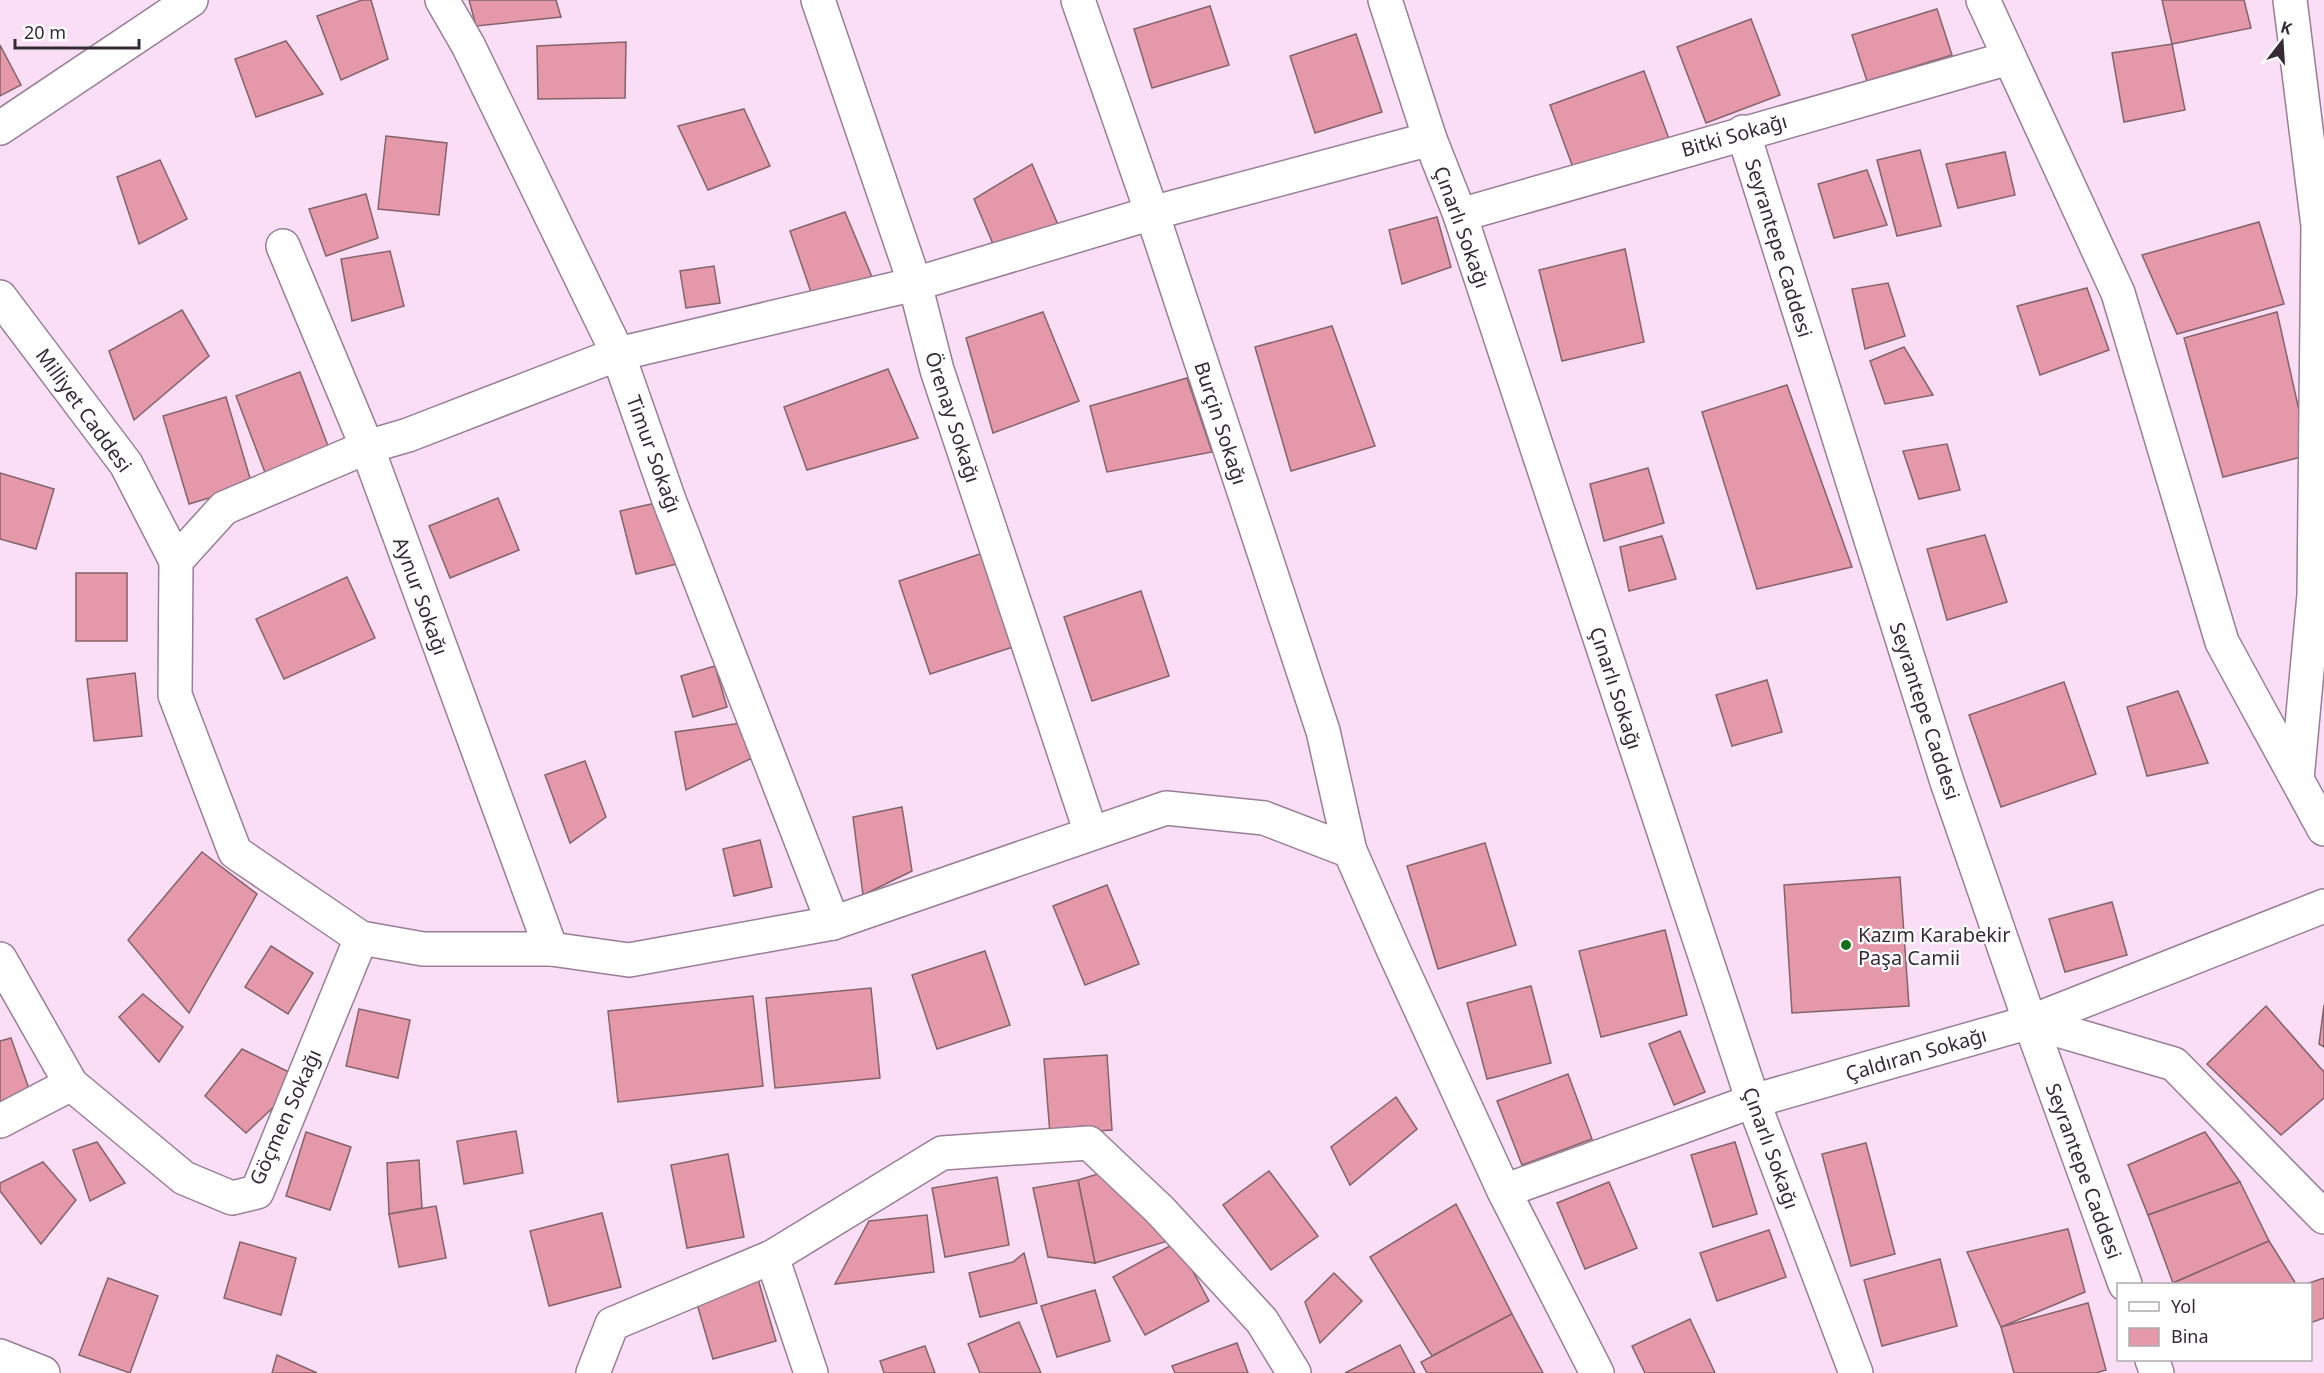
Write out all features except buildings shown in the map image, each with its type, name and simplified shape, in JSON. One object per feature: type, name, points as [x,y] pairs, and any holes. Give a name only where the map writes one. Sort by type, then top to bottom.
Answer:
[{"type":"street","points":[[0,128],[191,0]]},
{"type":"street","name":"Timur Sokağı","points":[[442,0],[468,45],[618,354],[669,500],[833,923]]},
{"type":"street","name":"Örenay Sokağı","points":[[818,0],[915,284],[937,369],[1090,833]]},
{"type":"street","name":"Burçin Sokağı","points":[[1078,0],[1152,213],[1323,731],[1350,851],[1504,1191],[1597,1373]]},
{"type":"street","name":"Çınarlı Sokağı","points":[[1385,0],[1430,139],[1460,215],[1753,1101],[1856,1373]]},
{"type":"street","points":[[1983,0],[2118,294],[2222,642],[2324,829]]},
{"type":"street","points":[[2290,0],[2318,226],[2314,595],[2297,779]]},
{"type":"street","name":"Bitki Sokağı","points":[[1460,215],[1743,132],[2009,58]]},
{"type":"street","name":"Seyrantepe Caddesi","points":[[1743,132],[1947,782],[2030,1022],[2125,1283]]},
{"type":"street","points":[[1350,851],[1264,818],[1166,808],[833,923],[629,960],[550,949],[423,949],[361,938],[236,852],[175,695],[176,561],[224,508],[367,447],[408,435],[618,354],[915,284],[1152,213],[1430,139]]},
{"type":"street","name":"Aynur Sokağı","points":[[283,246],[367,447],[550,949]]},
{"type":"street","name":"Milliyet Caddesi","points":[[0,297],[126,464],[176,561]]},
{"type":"street","name":"Çaldıran Sokağı","points":[[1504,1191],[1753,1101],[2030,1022],[2324,906]]},
{"type":"street","name":"Göçmen Sokağı","points":[[0,959],[71,1084],[184,1178],[232,1198],[257,1192],[361,938]]},
{"type":"street","points":[[2030,1022],[2174,1064],[2324,1217]]},
{"type":"street","points":[[0,1121],[71,1084]]},
{"type":"street","points":[[593,1373],[612,1324],[772,1257],[942,1153],[1089,1143],[1160,1210],[1262,1321],[1294,1373]]},
{"type":"street","points":[[772,1257],[811,1373]]},
{"type":"street","points":[[0,1356],[43,1373]]},
{"type":"place","name":"Kazım Karabekir Paşa Camii","points":[[1846,945]]}]
